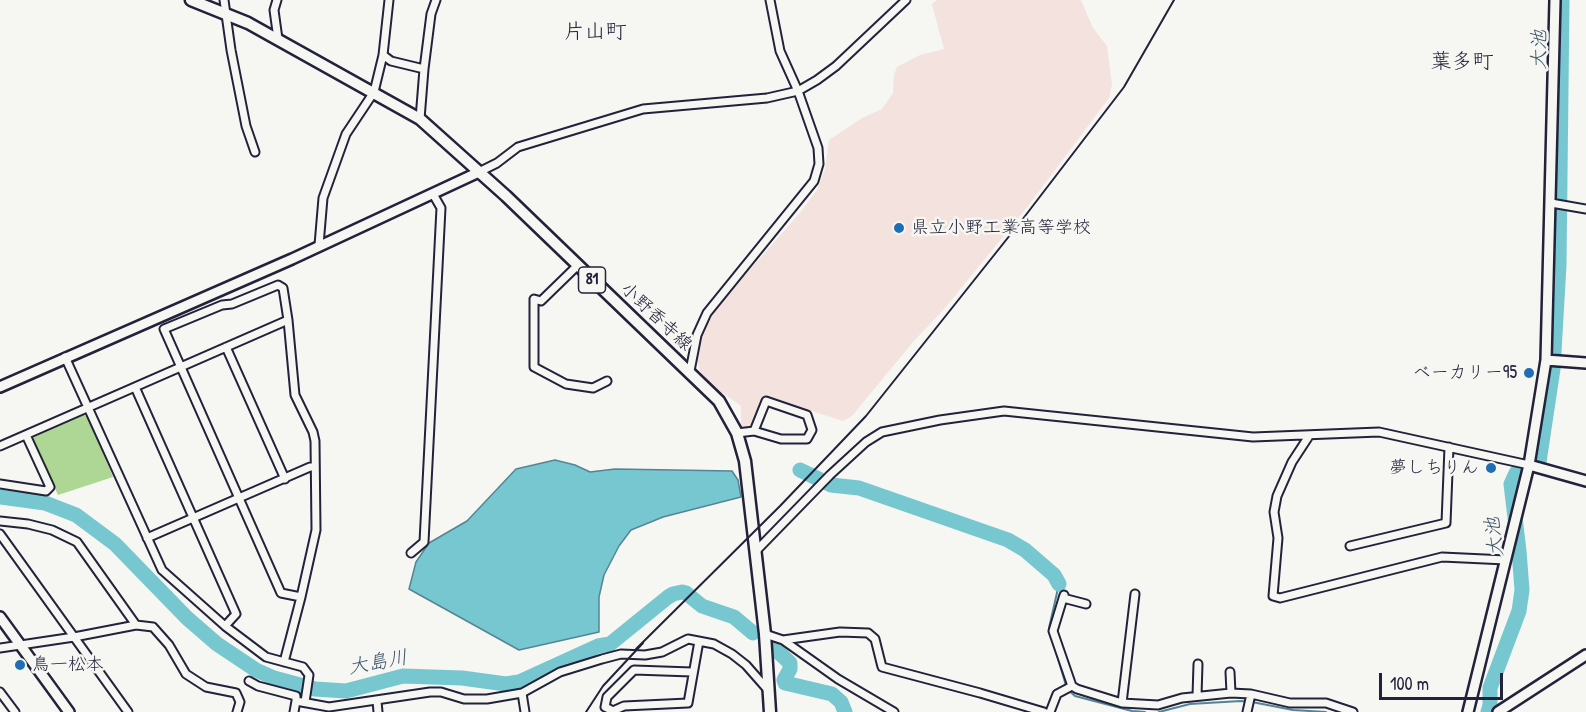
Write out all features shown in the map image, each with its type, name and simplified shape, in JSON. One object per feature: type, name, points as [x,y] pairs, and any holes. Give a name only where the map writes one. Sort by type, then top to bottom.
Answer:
[{"type":"main road","name":"小野香寺線","points":[[192,0],[225,12],[278,39],[420,119],[690,371],[719,401],[737,433],[745,462],[765,634],[770,712]]},
{"type":"street","points":[[224,0],[246,126],[255,152]]},
{"type":"street","points":[[277,0],[274,10],[278,39]]},
{"type":"street","points":[[319,245],[323,198],[346,134],[374,92],[383,55],[389,0]]},
{"type":"street","points":[[420,119],[431,14],[436,0]]},
{"type":"street","points":[[690,371],[696,335],[707,313],[814,181],[819,164],[818,148],[798,91],[780,51],[770,0]]},
{"type":"street","points":[[0,387],[433,194],[497,163],[518,147],[644,109],[768,98],[798,91],[836,66],[906,0]]},
{"type":"street","points":[[1468,712],[1529,465],[1546,360],[1555,0]]},
{"type":"street","points":[[383,55],[391,61],[424,69]]},
{"type":"street","points":[[411,553],[424,542],[441,208],[433,194]]},
{"type":"street","points":[[1551,203],[1586,209]]},
{"type":"street","points":[[577,266],[541,301],[534,298],[534,367],[566,384],[593,388],[607,381]]},
{"type":"street","points":[[284,662],[301,597],[316,530],[315,467],[313,432],[296,395],[283,288],[278,285],[164,329],[281,592],[301,597]]},
{"type":"street","points":[[0,446],[288,320]]},
{"type":"street","points":[[226,347],[285,479]]},
{"type":"street","points":[[65,357],[162,570],[225,626],[266,657],[303,667],[309,675],[305,702]]},
{"type":"street","points":[[1546,360],[1586,363]]},
{"type":"street","points":[[135,387],[236,614],[225,626]]},
{"type":"street","points":[[737,433],[754,431],[781,439],[807,439],[812,430],[807,415],[766,401],[754,431]]},
{"type":"street","points":[[756,551],[830,475],[866,442],[882,432],[940,420],[1004,411],[1253,436],[1379,432],[1529,465],[1586,481]]},
{"type":"street","points":[[0,484],[46,490],[50,487],[26,435]]},
{"type":"street","points":[[1309,436],[1292,462],[1277,496],[1274,512],[1278,538],[1274,596],[1280,598],[1442,557],[1506,560]]},
{"type":"street","points":[[1350,546],[1446,523],[1449,447]]},
{"type":"street","points":[[147,538],[310,467],[315,467]]},
{"type":"street","points":[[0,521],[28,524],[52,530],[76,542],[136,626]]},
{"type":"street","points":[[0,534],[128,712]]},
{"type":"street","points":[[1122,703],[1135,594]]},
{"type":"street","points":[[1069,687],[1053,631],[1063,596],[1086,604]]},
{"type":"street","points":[[0,617],[69,712]]},
{"type":"street","points":[[0,648],[136,626],[153,627],[169,645],[186,674],[206,687],[236,693],[240,702],[237,712]]},
{"type":"street","points":[[783,639],[840,632],[868,633],[875,639],[882,667],[1044,712]]},
{"type":"street","points":[[765,634],[783,639],[838,679],[894,712]]},
{"type":"street","points":[[296,701],[329,707],[430,692],[441,692],[464,699],[487,699],[522,693],[560,672],[602,659],[621,654],[645,655],[662,651],[688,639],[714,644],[732,654],[746,665],[770,692]]},
{"type":"street","points":[[692,672],[634,670],[607,698],[606,707],[613,711],[624,706],[688,703],[699,640]]},
{"type":"street","points":[[1498,712],[1586,656]]},
{"type":"street","points":[[1197,696],[1198,664]]},
{"type":"street","points":[[1230,672],[1231,693]]},
{"type":"street","points":[[249,681],[258,686],[296,696],[294,712]]},
{"type":"street","points":[[1050,712],[1057,694],[1069,687],[1122,703],[1158,705],[1197,696],[1231,693],[1250,699],[1326,704],[1353,712]]},
{"type":"street","points":[[0,692],[15,712]]},
{"type":"street","points":[[522,693],[525,712]]},
{"type":"street","points":[[1247,712],[1250,699]]},
{"type":"street","points":[[377,701],[378,712]]},
{"type":"shaded area","name":"県立小野工業高等学校","points":[[937,0],[1081,0],[1093,28],[1107,46],[1112,85],[1109,98],[1028,206],[945,308],[913,342],[852,416],[843,421],[768,397],[762,401],[753,426],[745,429],[741,426],[741,406],[723,393],[719,393],[700,371],[697,359],[700,340],[717,307],[799,214],[817,190],[825,169],[829,140],[862,118],[882,109],[893,93],[897,67],[920,55],[944,49],[932,4]]},
{"type":"green space","points":[[82,414],[88,417],[113,477],[58,495],[33,441],[34,435]]},
{"type":"water","points":[[555,460],[590,472],[615,469],[732,471],[738,480],[741,497],[663,517],[631,530],[619,546],[604,575],[599,597],[599,632],[519,650],[409,589],[416,562],[429,543],[467,521],[516,469]]},
{"type":"waterway","name":"大池","points":[[1488,712],[1490,688],[1519,611],[1522,590],[1511,484],[1516,473],[1539,462],[1553,369],[1559,265],[1562,0]]},
{"type":"waterway","points":[[800,470],[831,485],[859,488],[1008,540],[1025,550],[1054,575],[1059,584]]},
{"type":"waterway","name":"大島川","points":[[0,497],[45,503],[76,515],[115,544],[187,618],[217,644],[256,670],[274,678],[315,689],[346,691],[403,676],[462,678],[506,684],[519,682],[598,646],[610,644],[668,597],[682,592],[702,606],[734,617],[753,633]]},
{"type":"waterway","points":[[1059,584],[1049,628],[1067,689],[1075,696],[1132,711],[1145,712]]},
{"type":"waterway","name":"大島川","points":[[771,645],[790,663],[785,683],[832,694],[841,702],[845,712]]},
{"type":"waterway","points":[[1159,712],[1190,704],[1241,701],[1293,710],[1326,712]]},
{"type":"railway","points":[[636,649],[780,506],[866,416],[1022,220],[1124,87],[1174,0]]},
{"type":"railway","points":[[586,712],[603,686],[643,643]]},
{"type":"place","name":"県立小野工業高等学校","points":[[899,228]]},
{"type":"place","name":"ベーカリー95","points":[[1529,373]]},
{"type":"place","name":"夢しちりん","points":[[1491,468]]},
{"type":"place","name":"鳥一松本","points":[[20,665]]},
{"type":"district","name":"片山町","points":[[595,32]]},
{"type":"district","name":"葉多町","points":[[1462,62]]}]
